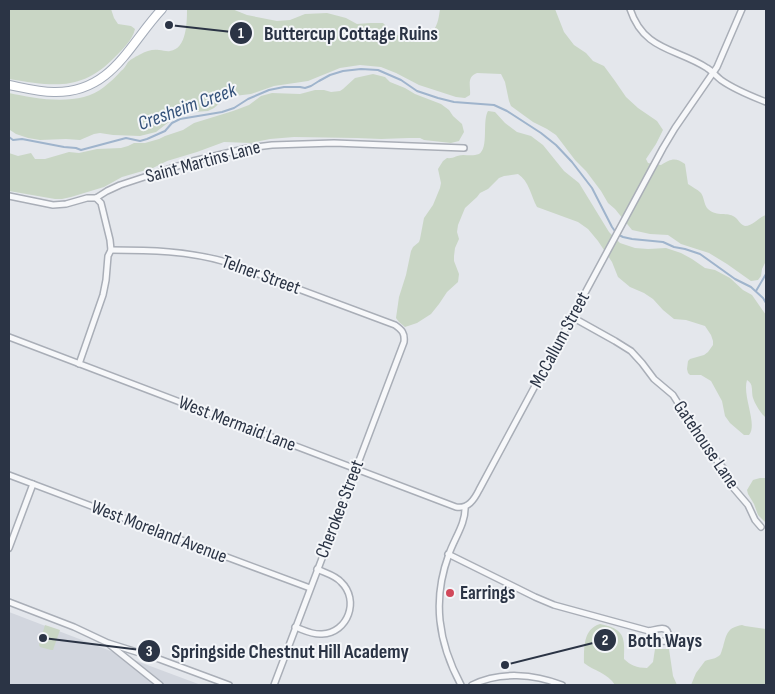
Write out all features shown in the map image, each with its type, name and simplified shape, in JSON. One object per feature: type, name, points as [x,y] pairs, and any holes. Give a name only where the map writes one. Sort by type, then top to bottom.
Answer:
[{"type":"main road","points":[[9,85],[54,92],[71,91],[95,83],[107,75],[119,63],[162,9]]},
{"type":"street","points":[[630,9],[639,26],[652,41],[704,66],[733,88],[766,102]]},
{"type":"street","name":"McCallum Street","points":[[461,685],[445,650],[440,623],[442,576],[448,554],[465,515],[465,506],[473,500],[479,490],[663,148],[713,73],[726,49],[742,9]]},
{"type":"street","name":"Saint Martins Lane","points":[[9,196],[59,205],[87,198],[96,198],[107,190],[120,185],[193,161],[265,146],[334,143],[464,148]]},
{"type":"street","points":[[79,364],[102,295],[106,280],[108,256],[111,250],[101,203],[96,198]]},
{"type":"street","name":"Telner Street","points":[[111,250],[182,252],[226,262],[395,325],[403,332]]},
{"type":"street","name":"Gatehouse Lane","points":[[572,317],[631,351],[642,362],[654,379],[673,395],[691,424],[724,469],[730,484],[748,505],[761,527]]},
{"type":"street","name":"Cherokee Street","points":[[274,685],[404,342],[403,332]]},
{"type":"street","name":"West Mermaid Lane","points":[[9,337],[456,507],[465,506]]},
{"type":"street","name":"West Moreland Avenue","points":[[9,475],[310,588]]},
{"type":"street","points":[[9,548],[32,484]]},
{"type":"street","points":[[448,554],[554,605],[649,631]]},
{"type":"street","points":[[295,627],[315,634],[326,634],[342,625],[349,614],[351,607],[346,588],[332,575],[317,569]]},
{"type":"street","points":[[9,602],[108,643],[159,659],[229,685]]},
{"type":"street","points":[[108,643],[160,685]]},
{"type":"street","points":[[472,685],[493,677],[509,675],[536,678],[562,685]]},
{"type":"shaded area","points":[[9,612],[142,663],[201,685],[9,685]]},
{"type":"green space","points":[[9,9],[111,9],[118,24],[131,26],[135,29],[130,40],[115,57],[90,76],[78,81],[66,84],[53,84],[9,79]]},
{"type":"green space","points":[[187,9],[232,9],[247,15],[277,21],[290,20],[305,14],[327,13],[346,18],[357,24],[383,23],[390,34],[412,36],[430,34],[437,23],[440,9],[555,9],[564,32],[574,45],[586,53],[593,61],[604,66],[626,97],[657,121],[663,130],[646,159],[648,163],[661,165],[670,160],[678,160],[685,164],[688,184],[701,193],[710,211],[733,216],[745,226],[751,225],[766,215],[766,261],[761,276],[758,280],[751,281],[709,253],[681,244],[668,235],[632,230],[608,203],[586,171],[556,135],[533,122],[511,106],[501,74],[477,73],[471,77],[470,95],[465,98],[419,85],[381,67],[360,65],[340,68],[308,81],[274,86],[251,94],[234,96],[222,101],[208,111],[194,112],[174,118],[156,132],[140,136],[100,133],[80,140],[40,140],[16,134],[10,130],[9,93],[58,100],[83,97],[94,93],[111,81],[128,62],[145,52],[176,49],[185,34]]},
{"type":"green space","points":[[373,74],[385,77],[390,82],[441,104],[449,110],[462,124],[464,132],[459,141],[451,143],[420,138],[294,137],[251,143],[224,142],[167,161],[153,168],[122,177],[104,187],[71,197],[55,199],[9,191],[9,153],[18,156],[31,153],[35,159],[45,159],[69,152],[79,153],[97,149],[121,148],[134,143],[145,143],[183,130],[194,123],[249,105],[261,96],[272,93],[300,94],[315,90],[340,91],[355,78]]},
{"type":"green space","points":[[488,111],[495,112],[517,132],[531,136],[543,145],[564,171],[579,183],[609,232],[620,243],[635,248],[666,248],[681,253],[705,268],[715,270],[730,278],[743,290],[752,295],[766,315],[766,418],[755,403],[751,386],[747,380],[746,394],[752,424],[749,435],[744,435],[725,416],[722,401],[711,381],[701,375],[690,375],[688,373],[688,361],[704,355],[713,345],[711,335],[705,326],[686,320],[674,319],[653,299],[630,287],[618,277],[612,262],[588,229],[578,222],[537,207],[527,185],[518,174],[499,178],[465,208],[458,225],[459,239],[454,256],[459,274],[458,282],[447,292],[431,314],[417,323],[405,327],[399,322],[396,318],[399,297],[411,251],[419,242],[424,218],[433,205],[440,188],[441,183],[438,169],[447,158],[461,155],[477,155],[482,151]]},
{"type":"green space","points":[[766,478],[766,523],[758,515],[747,490],[753,480]]},
{"type":"green space","points":[[600,624],[618,631],[623,639],[624,659],[634,666],[647,668],[653,662],[655,649],[669,649],[673,676],[677,685],[615,685],[605,675],[584,663],[587,635],[594,626]]},
{"type":"green space","points":[[45,625],[60,630],[53,650],[40,647],[39,645]]},
{"type":"green space","points":[[742,625],[766,629],[766,685],[691,685],[696,673],[705,661],[720,655],[728,632]]},
{"type":"waterway","name":"Cresheim Creek","points":[[9,137],[13,140],[22,139],[81,150],[126,138],[140,141],[165,131],[172,123],[180,119],[222,112],[269,90],[284,87],[305,88],[330,75],[343,71],[378,70],[401,80],[417,91],[438,98],[454,102],[494,105],[507,111],[541,133],[572,162],[592,188],[617,234],[632,239],[663,242],[700,254],[735,279],[751,287],[766,303]]},
{"type":"waterway","points":[[756,291],[766,274]]},
{"type":"place","name":"Buttercup Cottage Ruins","points":[[169,25]]},
{"type":"place","name":"Earrings","points":[[450,593]]},
{"type":"place","name":"Springside Chestnut Hill Academy","points":[[43,638]]},
{"type":"place","name":"Both Ways","points":[[505,665]]}]
